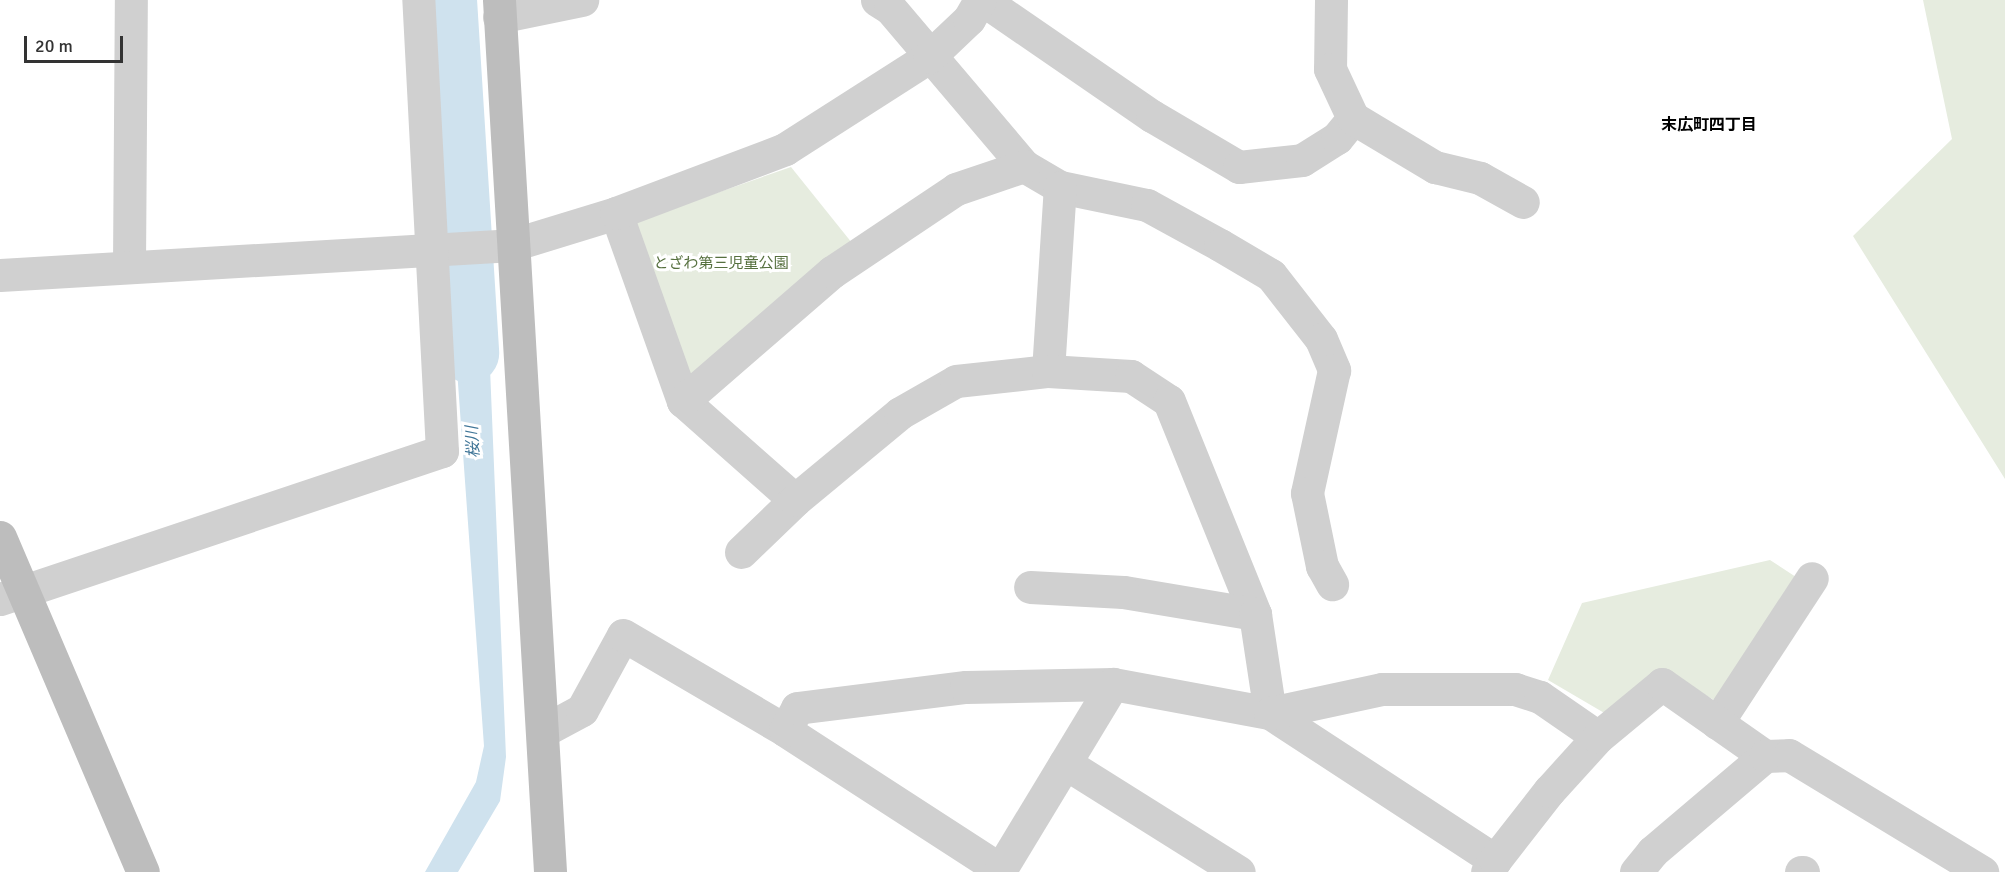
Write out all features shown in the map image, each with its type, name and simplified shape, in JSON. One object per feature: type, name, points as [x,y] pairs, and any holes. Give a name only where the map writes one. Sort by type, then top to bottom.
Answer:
[{"type":"street","points":[[129,266],[131,0]]},
{"type":"street","points":[[12,596],[442,451],[439,249],[418,0]]},
{"type":"street","points":[[550,872],[543,731],[503,245],[499,9],[582,0]]},
{"type":"street","points":[[877,0],[890,8],[929,57],[1024,166],[1060,187],[1148,205],[1220,245],[1271,275],[1322,339],[1334,370],[1307,493],[1322,566],[1332,585]]},
{"type":"street","points":[[0,275],[503,245],[616,213],[785,149],[929,57],[969,19],[982,0],[1152,116],[1239,167],[1302,160],[1336,138],[1353,118]]},
{"type":"street","points":[[1330,0],[1330,69],[1353,118],[1435,167],[1480,178],[1523,202]]},
{"type":"street","points":[[683,401],[832,272],[957,189],[1024,166]]},
{"type":"street","points":[[1048,371],[1060,187]]},
{"type":"street","points":[[616,213],[683,401],[795,500]]},
{"type":"street","points":[[741,552],[795,500],[900,413],[956,381],[1048,371],[1131,376],[1169,401],[1255,614],[1270,713],[1491,866],[1549,790],[1598,737],[1662,684],[1765,756],[1789,755],[1982,872]]},
{"type":"street","points":[[0,537],[12,596],[143,872]]},
{"type":"street","points":[[1717,723],[1812,578]]},
{"type":"street","points":[[1030,587],[1123,592],[1255,614]]},
{"type":"street","points":[[543,731],[582,710],[623,635],[785,730],[1000,871],[1113,684]]},
{"type":"street","points":[[785,730],[797,708],[966,687],[1113,684],[1270,713],[1382,689],[1515,689],[1540,697],[1598,737]]},
{"type":"street","points":[[1636,872],[1660,844],[1765,756]]},
{"type":"street","points":[[1065,763],[1239,872]]},
{"type":"green space","points":[[1923,0],[2005,0],[2005,479],[1853,236],[1952,139]]},
{"type":"green space","name":"とざわ第三児童公園","points":[[791,167],[852,243],[687,383],[636,221]]},
{"type":"green space","points":[[1770,560],[1796,577],[1716,701],[1663,671],[1606,714],[1548,680],[1582,603]]},
{"type":"water","points":[[437,0],[460,0],[460,229],[437,229]]},
{"type":"water","points":[[486,271],[506,757],[500,801],[458,872],[425,872],[476,782],[484,746],[450,272]]},
{"type":"waterway","name":"桜川","points":[[447,0],[469,353]]},
{"type":"district","name":"末広町四丁目","points":[[1709,125]]}]
